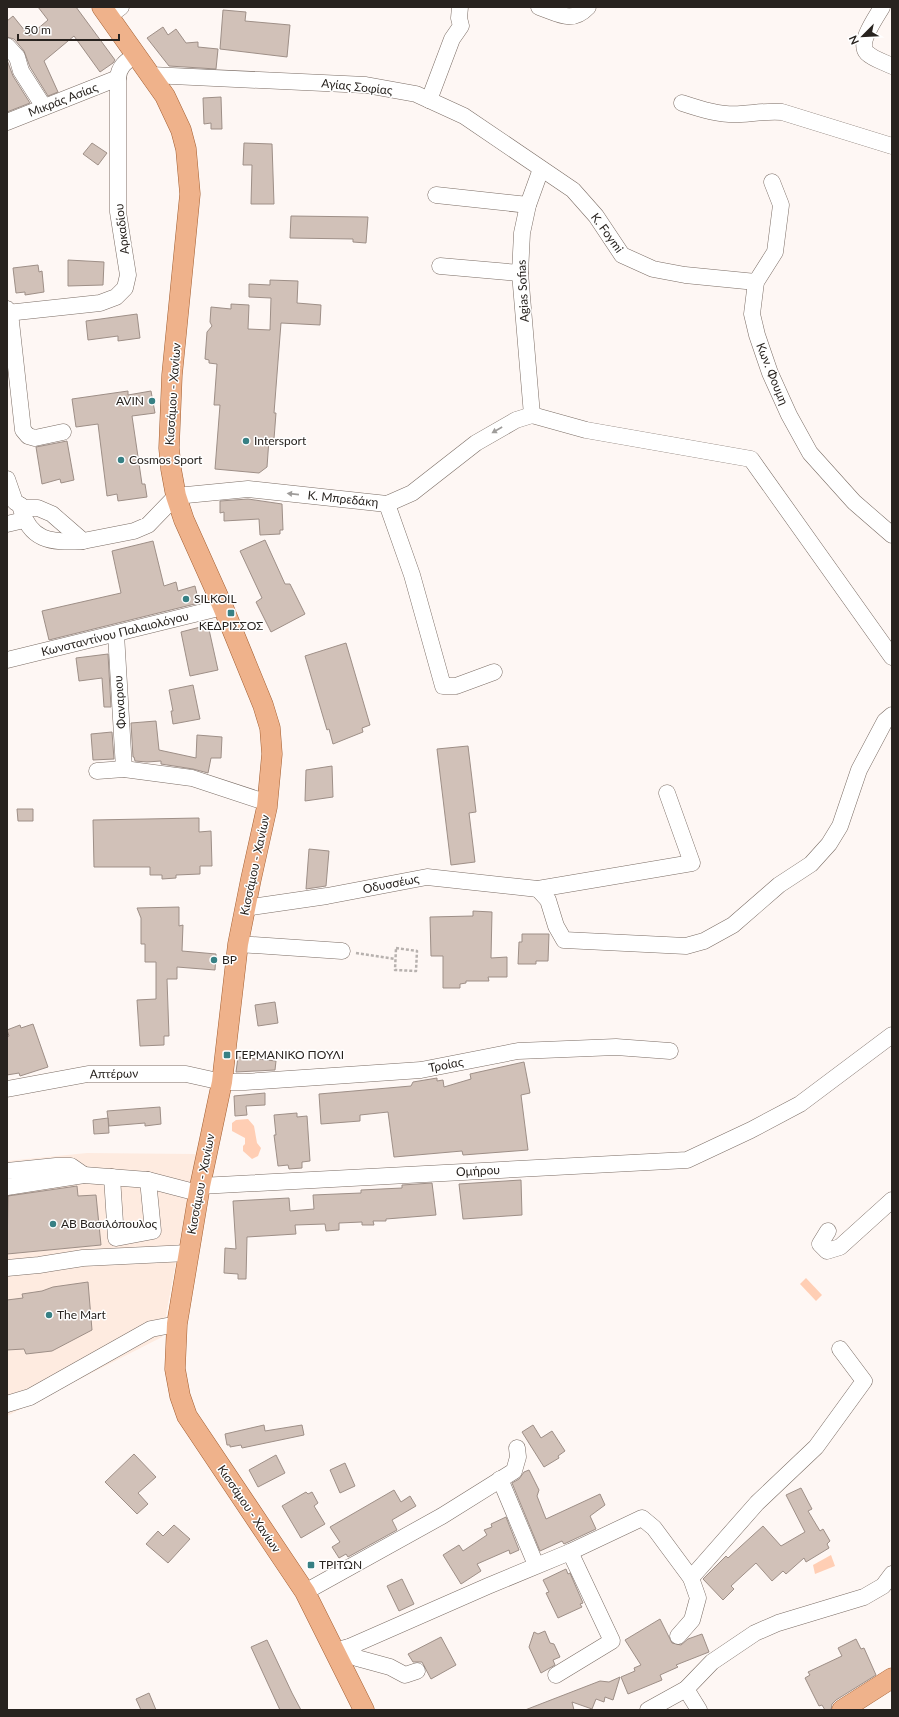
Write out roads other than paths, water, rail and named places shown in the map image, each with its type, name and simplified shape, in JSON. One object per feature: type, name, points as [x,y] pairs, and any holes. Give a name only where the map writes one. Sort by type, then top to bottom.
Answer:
[{"type":"main road","name":"Κισσάμου - Χανίων","points":[[111,10],[137,54],[165,96],[181,130],[189,170],[190,194],[172,375],[169,435],[171,470],[176,496],[184,520],[223,607],[263,705],[270,728],[272,754],[268,803],[238,944],[222,1082],[199,1189],[176,1324],[175,1369],[180,1396],[187,1416],[305,1592],[341,1649],[364,1710]]},
{"type":"main road","points":[[842,1710],[892,1678]]},
{"type":"street","points":[[429,100],[452,39],[461,26],[459,18],[460,7]]},
{"type":"street","points":[[539,7],[571,17],[579,15],[588,7]]},
{"type":"street","points":[[882,7],[864,40],[863,46],[866,52],[892,66]]},
{"type":"street","points":[[7,46],[17,56],[21,72],[44,107]]},
{"type":"street","name":"Αρκαδίου","points":[[8,312],[100,303],[116,297],[126,288],[128,276],[118,212],[118,72],[122,65],[137,54]]},
{"type":"street","name":"Αγίας Σοφίας","points":[[151,75],[366,85],[416,94],[464,116],[541,169]]},
{"type":"street","name":"Μικράς Ασίας","points":[[7,122],[118,78]]},
{"type":"street","points":[[682,103],[698,108],[729,114],[763,111],[782,112],[892,146]]},
{"type":"street","name":"Agias Sofias","points":[[532,415],[520,273],[522,234],[528,205],[541,169]]},
{"type":"street","name":"K. Foymi","points":[[541,169],[572,190],[596,216],[622,255],[653,269],[685,275],[756,282]]},
{"type":"street","name":"Κων. Φουμη","points":[[772,182],[781,205],[775,252],[756,282],[752,314],[756,335],[770,374],[789,415],[810,453],[854,502],[892,535]]},
{"type":"street","points":[[436,195],[528,205]]},
{"type":"street","points":[[440,266],[520,273]]},
{"type":"street","points":[[8,312],[24,430],[28,436],[35,438],[63,432]]},
{"type":"street","points":[[532,415],[586,430],[751,459],[892,657]]},
{"type":"street","name":"Κ. Μπρεδάκη","points":[[176,496],[248,489],[387,504],[412,493],[476,443],[516,420],[532,415]]},
{"type":"street","points":[[7,479],[15,502],[35,533],[49,540],[67,542],[83,541],[134,531],[148,524],[176,496]]},
{"type":"street","points":[[387,504],[412,575],[443,686],[456,686],[494,672]]},
{"type":"street","points":[[7,524],[22,513],[25,508],[38,508],[52,514],[83,541]]},
{"type":"street","name":"Κωνσταντίνου Παλαιολόγου","points":[[7,660],[223,607]]},
{"type":"street","name":"Φαναριου","points":[[116,634],[124,769]]},
{"type":"street","points":[[538,889],[548,900],[556,926],[564,940],[686,946],[704,941],[733,925],[779,885],[811,864],[829,844],[840,826],[859,770],[885,721],[892,715]]},
{"type":"street","points":[[97,771],[124,769],[192,778],[268,803]]},
{"type":"street","name":"Οδυσσέως","points":[[245,908],[327,896],[427,877],[538,889],[692,863],[668,793]]},
{"type":"street","points":[[238,944],[342,951]]},
{"type":"street","name":"Ομήρου","points":[[84,1175],[148,1180],[199,1189],[687,1160],[751,1130],[800,1104],[892,1034]]},
{"type":"street","name":"Τροίας","points":[[222,1082],[245,1082],[421,1070],[518,1051],[616,1048],[670,1051]]},
{"type":"street","name":"Απτέρων","points":[[7,1089],[88,1074],[186,1074],[222,1082]]},
{"type":"street","points":[[7,1171],[71,1166],[84,1175]]},
{"type":"street","points":[[7,1187],[84,1175]]},
{"type":"street","points":[[112,1177],[116,1238],[153,1231],[148,1180]]},
{"type":"street","points":[[828,1231],[820,1244],[827,1251],[840,1247],[892,1200]]},
{"type":"street","points":[[7,1268],[39,1265],[83,1258],[188,1253]]},
{"type":"street","points":[[7,1404],[30,1397],[150,1329],[176,1324]]},
{"type":"street","points":[[691,1578],[757,1503],[816,1447],[864,1381],[840,1349]]},
{"type":"street","points":[[305,1592],[428,1523],[514,1471],[518,1457],[516,1448]]},
{"type":"street","points":[[500,1479],[536,1565]]},
{"type":"street","points":[[341,1649],[536,1565],[570,1552],[642,1518],[654,1528],[691,1578],[698,1598],[692,1620],[678,1636]]},
{"type":"street","points":[[556,1675],[612,1640],[570,1552]]},
{"type":"street","points":[[648,1710],[686,1689],[712,1662],[755,1633],[778,1623],[864,1597],[883,1586],[892,1574]]},
{"type":"street","points":[[341,1649],[357,1658],[390,1667],[404,1675],[417,1671]]},
{"type":"street","points":[[686,1689],[699,1710]]},
{"type":"place","name":"AVIN","points":[[152,401]]},
{"type":"place","name":"Intersport","points":[[246,441]]},
{"type":"place","name":"Cosmos Sport","points":[[121,460]]},
{"type":"place","name":"SILKOIL","points":[[186,599]]},
{"type":"place","name":"ΚΕΔΡΙΣΣΟΣ","points":[[231,613]]},
{"type":"place","name":"BP","points":[[214,960]]},
{"type":"place","name":"ΓΕΡΜΑΝΙΚΟ ΠΟΥΛΙ","points":[[227,1055]]},
{"type":"place","name":"ΑΒ Βασιλόπουλος","points":[[53,1224]]},
{"type":"place","name":"The Mart","points":[[49,1315]]},
{"type":"place","name":"ΤΡΙΤΩΝ","points":[[311,1565]]}]
